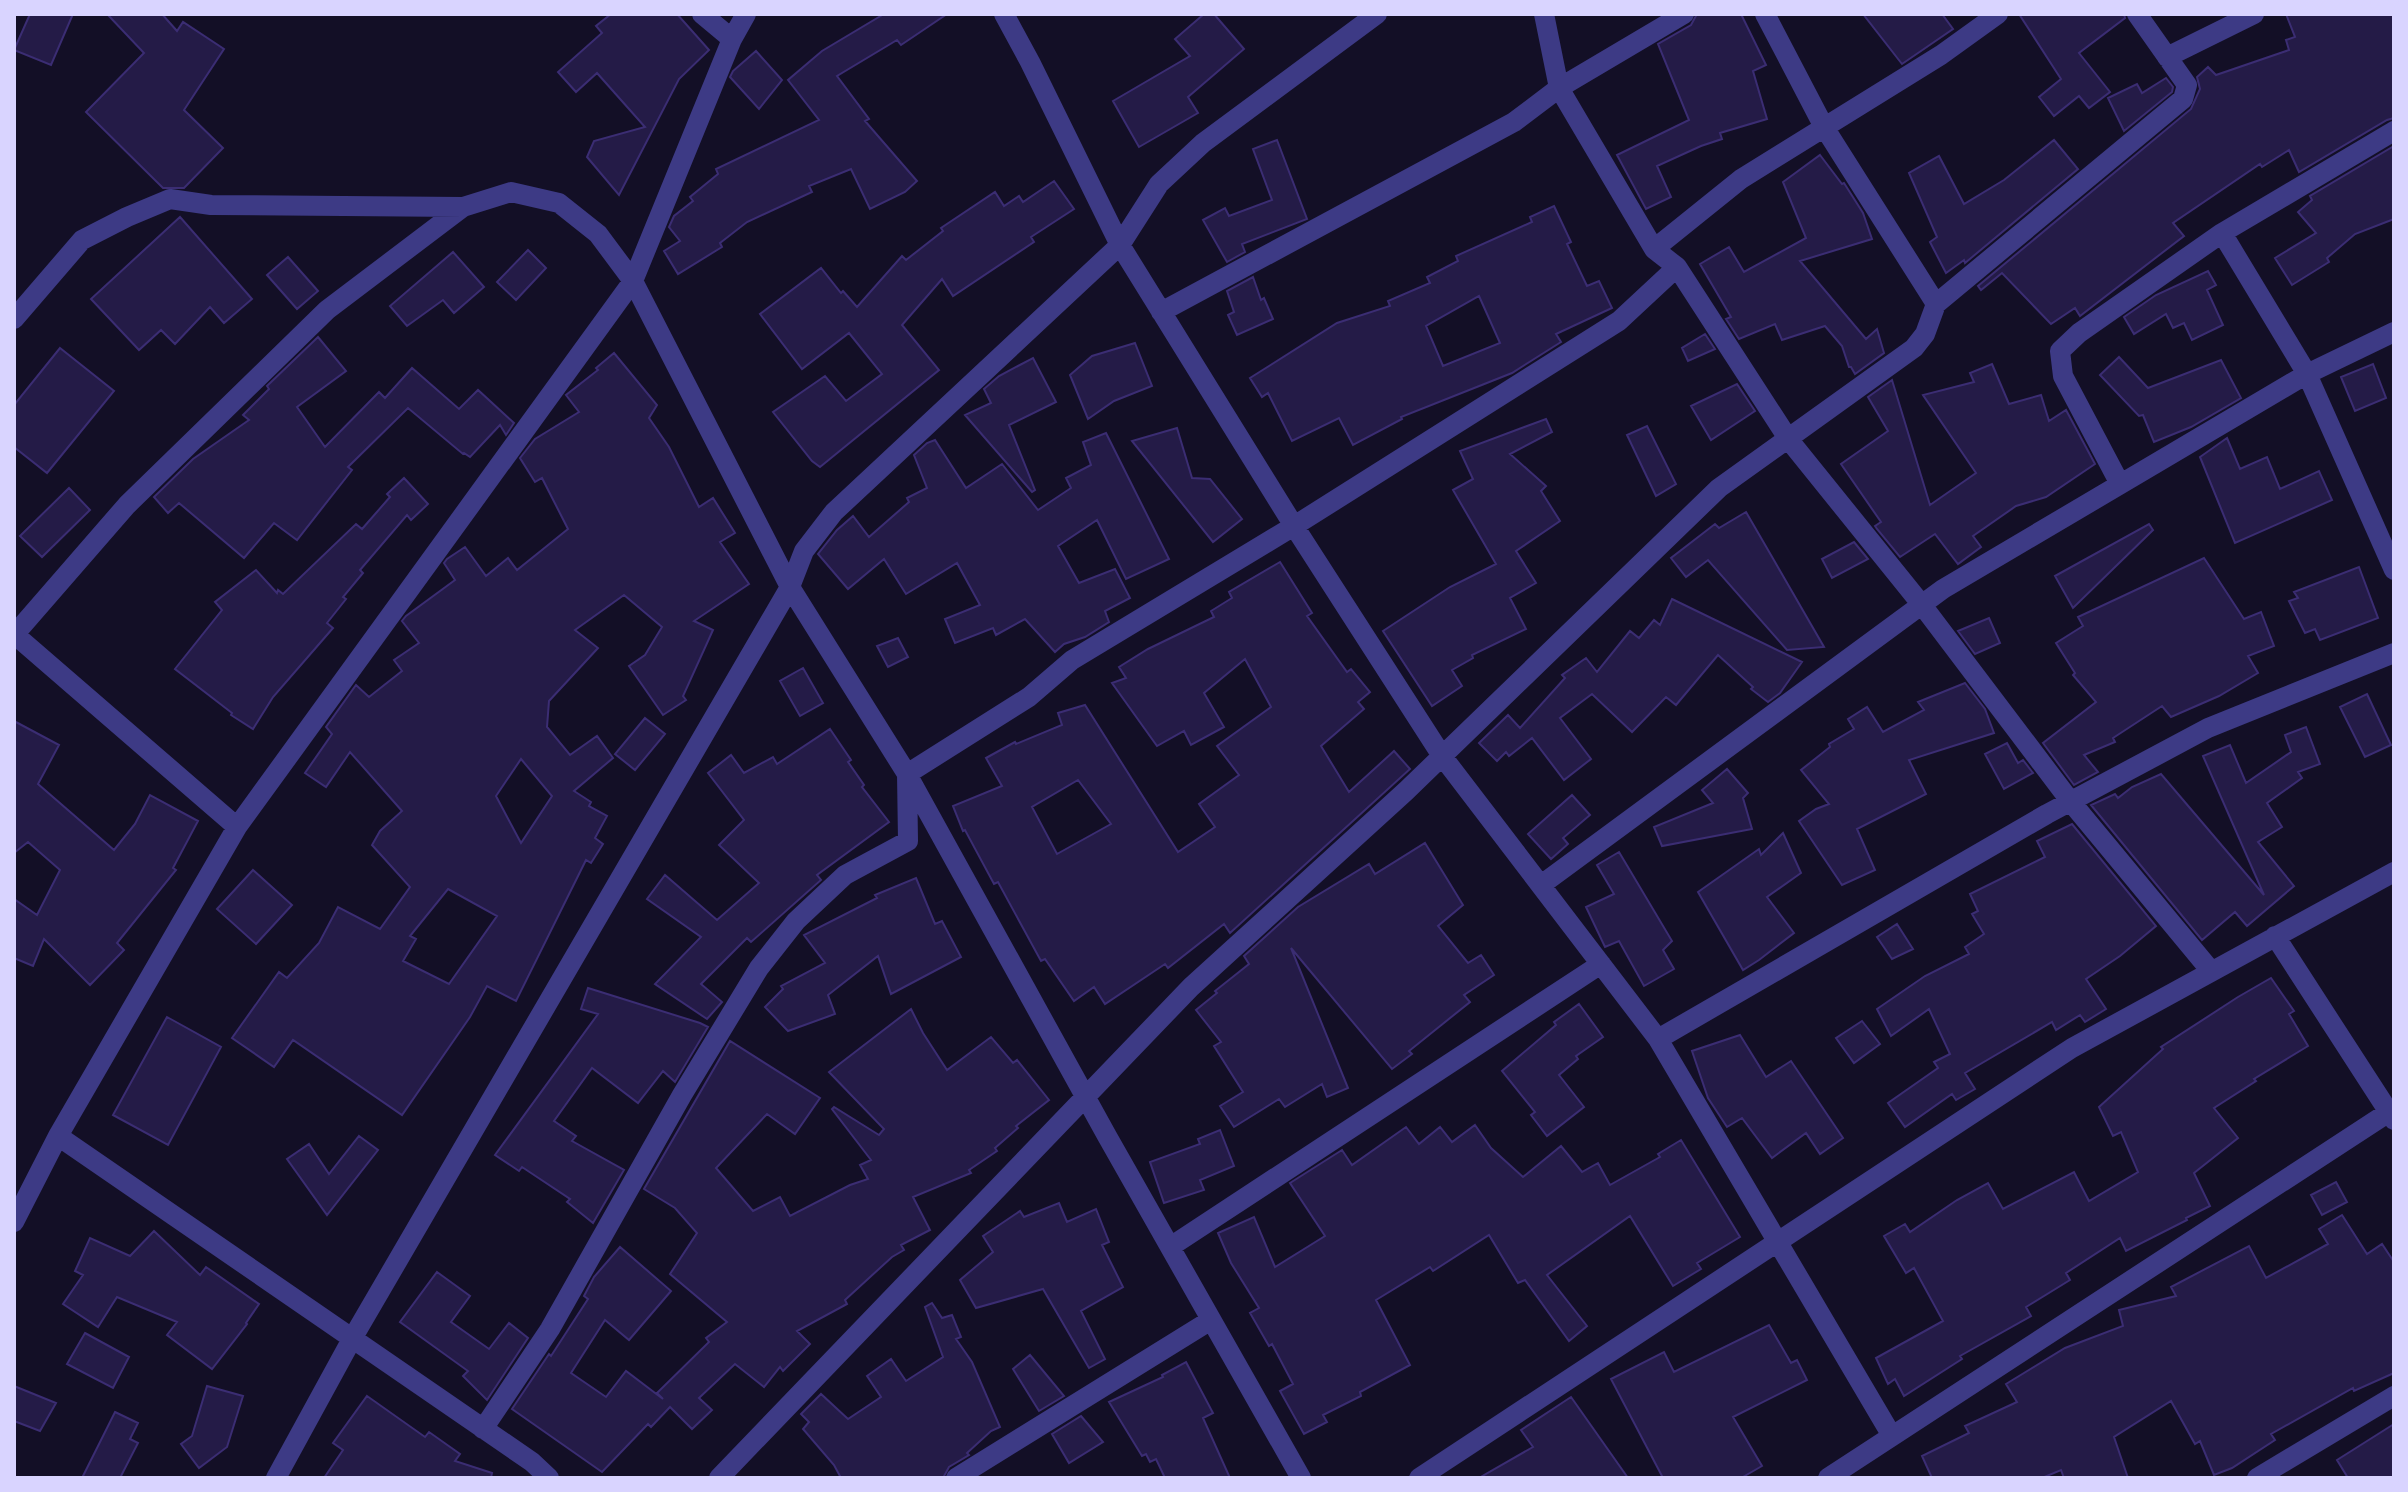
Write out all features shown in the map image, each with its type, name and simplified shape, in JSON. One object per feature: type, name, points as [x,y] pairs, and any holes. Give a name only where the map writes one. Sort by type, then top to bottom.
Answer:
[{"type":"street","points":[[702,14],[732,39]]},
{"type":"street","points":[[14,1222],[58,1136],[237,827],[633,281],[732,39],[746,14]]},
{"type":"street","points":[[1004,14],[1120,245],[1294,526],[1442,756],[1658,1039],[1892,1436]]},
{"type":"street","points":[[1544,14],[1559,88],[1654,249],[1677,267],[1789,440],[1922,605],[2071,802],[2211,971]]},
{"type":"street","points":[[1161,312],[1514,122],[1559,88],[1684,14]]},
{"type":"street","points":[[1765,14],[1824,127],[1936,304]]},
{"type":"street","points":[[1654,249],[1741,179],[1941,55],[1998,14]]},
{"type":"street","points":[[719,1478],[1191,987],[1442,756],[1719,488],[1914,348],[1925,334],[1936,304],[2183,99],[2187,85],[2137,14]]},
{"type":"street","points":[[2167,57],[2254,14]]},
{"type":"street","points":[[276,1478],[352,1339],[790,587],[804,551],[834,512],[1120,245],[1159,184],[1203,143],[1373,15]]},
{"type":"street","points":[[2120,484],[2063,376],[2060,351],[2079,333],[2222,233],[2394,131]]},
{"type":"street","points":[[14,319],[82,240],[170,199],[211,205],[463,207],[511,192],[559,203],[598,234],[633,281],[790,587],[907,774],[1084,1096],[1301,1478]]},
{"type":"street","points":[[237,827],[14,635],[127,505],[327,310],[463,207]]},
{"type":"street","points":[[2222,233],[2307,374],[2394,570]]},
{"type":"street","points":[[907,774],[1029,697],[1072,660],[1294,526],[1619,321],[1677,267]]},
{"type":"street","points":[[1541,885],[1943,589],[2307,374],[2394,332]]},
{"type":"street","points":[[1658,1039],[2071,802],[2208,728],[2394,653]]},
{"type":"street","points":[[483,1429],[550,1329],[682,1095],[759,968],[796,921],[845,875],[908,841],[907,774]]},
{"type":"street","points":[[1419,1478],[2072,1048],[2394,872]]},
{"type":"street","points":[[1828,1478],[2392,1116],[2275,936]]},
{"type":"street","points":[[1170,1247],[1601,964]]},
{"type":"street","points":[[58,1136],[532,1462],[549,1478]]},
{"type":"street","points":[[956,1478],[1211,1320]]},
{"type":"street","points":[[2257,1478],[2394,1396]]},
{"type":"building","points":[[30,14],[73,14],[51,65],[14,50]]},
{"type":"building","points":[[107,14],[162,14],[177,31],[183,22],[224,49],[184,110],[223,148],[184,188],[163,188],[86,112],[144,53]]},
{"type":"building","points":[[611,14],[677,14],[709,50],[679,79],[619,195],[587,157],[594,141],[645,127],[597,73],[576,92],[558,72],[602,33],[596,26]]},
{"type":"building","points":[[884,14],[947,14],[901,45],[897,40],[837,76],[869,119],[865,121],[917,181],[905,192],[870,209],[851,169],[809,186],[812,192],[747,222],[720,243],[722,247],[678,274],[664,251],[680,241],[669,227],[674,216],[693,201],[690,197],[718,174],[716,169],[819,120],[788,80],[822,51]]},
{"type":"building","points":[[1204,14],[1214,14],[1244,49],[1188,97],[1198,113],[1139,147],[1113,101],[1190,56],[1175,39]]},
{"type":"building","points":[[1697,14],[1741,14],[1766,65],[1753,71],[1767,119],[1720,133],[1722,139],[1657,166],[1671,197],[1646,209],[1617,155],[1689,120],[1658,44],[1691,25]]},
{"type":"building","points":[[1863,14],[1942,14],[1953,29],[1902,64]]},
{"type":"building","points":[[2019,14],[2124,14],[2125,18],[2079,53],[2110,92],[2089,108],[2079,96],[2054,116],[2039,97],[2061,79]]},
{"type":"building","points":[[2286,14],[2394,14],[2394,118],[2299,172],[2289,150],[2262,167],[2260,164],[2173,223],[2184,236],[2080,316],[2075,308],[2051,324],[2002,273],[1981,290],[1978,286],[2191,109],[2200,89],[2197,77],[2208,67],[2216,75],[2289,50],[2286,40],[2295,37]]},
{"type":"building","points":[[756,51],[782,80],[759,109],[730,77]]},
{"type":"building","points":[[2166,78],[2173,87],[2172,92],[2124,131],[2108,98],[2137,84],[2142,93]]},
{"type":"building","points":[[1277,140],[1307,219],[1242,244],[1245,252],[1227,262],[1203,220],[1225,208],[1229,216],[1272,200],[1253,149]]},
{"type":"building","points":[[2054,140],[2078,169],[1965,263],[1964,260],[1946,273],[1930,242],[1937,237],[1909,173],[1939,156],[1964,204],[2004,180]]},
{"type":"building","points":[[2394,146],[2394,219],[2355,234],[2327,258],[2329,262],[2292,285],[2275,258],[2316,233],[2298,212],[2312,200],[2310,196]]},
{"type":"building","points":[[1820,155],[1844,183],[1863,213],[1872,239],[1800,261],[1866,339],[1877,329],[1884,353],[1855,374],[1849,367],[1842,346],[1825,326],[1782,340],[1775,324],[1739,339],[1726,319],[1731,317],[1700,264],[1729,247],[1744,272],[1806,238],[1783,182]]},
{"type":"building","points":[[1054,181],[1074,209],[1031,237],[1034,242],[953,296],[942,279],[902,325],[939,370],[820,467],[812,461],[773,412],[825,376],[846,401],[882,374],[849,333],[802,369],[760,314],[821,268],[857,307],[902,256],[906,260],[943,231],[941,228],[995,192],[1004,206],[1019,196],[1023,202]]},
{"type":"building","points":[[1554,206],[1571,242],[1567,244],[1587,286],[1599,281],[1612,308],[1556,334],[1561,342],[1512,373],[1401,417],[1353,445],[1339,418],[1292,441],[1268,393],[1262,397],[1250,378],[1337,323],[1390,306],[1388,301],[1430,283],[1427,277],[1458,261],[1456,256],[1532,222],[1530,217]],"holes":[[[1479,296],[1500,343],[1443,366],[1426,326]]]},
{"type":"building","points":[[180,217],[252,299],[224,323],[210,307],[175,344],[161,330],[139,350],[91,299]]},
{"type":"building","points":[[528,250],[546,268],[516,300],[497,282]]},
{"type":"building","points":[[453,252],[484,287],[454,313],[443,300],[407,326],[390,306]]},
{"type":"building","points":[[288,257],[318,291],[297,309],[267,275]]},
{"type":"building","points":[[2208,271],[2216,285],[2207,290],[2223,325],[2192,340],[2184,323],[2173,328],[2166,314],[2134,334],[2124,317],[2156,295]]},
{"type":"building","points":[[1253,277],[1261,300],[1264,298],[1273,319],[1237,335],[1228,315],[1234,312],[1227,291]]},
{"type":"building","points":[[1705,334],[1715,349],[1688,361],[1682,348]]},
{"type":"building","points":[[318,337],[346,371],[297,407],[325,447],[379,392],[385,398],[412,368],[459,409],[478,390],[514,423],[506,435],[500,425],[470,457],[408,408],[348,467],[352,470],[297,540],[274,523],[244,558],[179,503],[168,513],[154,497],[193,459],[249,420],[243,415],[269,389],[267,386]]},
{"type":"building","points":[[1135,343],[1152,386],[1114,401],[1088,419],[1070,375],[1092,356]]},
{"type":"building","points":[[60,348],[114,391],[47,473],[14,447],[14,405]]},
{"type":"building","points":[[614,353],[657,405],[649,418],[669,447],[699,507],[713,498],[735,533],[720,542],[749,584],[694,621],[713,630],[683,696],[686,700],[663,715],[629,666],[645,655],[662,627],[624,595],[575,630],[598,648],[549,701],[547,727],[570,755],[597,736],[613,758],[574,791],[591,802],[589,806],[607,816],[595,838],[603,844],[591,863],[586,860],[516,1001],[487,986],[470,1017],[402,1115],[293,1040],[274,1067],[232,1038],[279,972],[287,978],[319,943],[338,907],[380,929],[410,887],[372,845],[380,831],[402,811],[350,752],[326,787],[305,773],[332,734],[326,727],[356,685],[369,697],[402,671],[394,660],[419,643],[402,621],[455,580],[444,563],[447,559],[465,547],[486,576],[508,558],[517,570],[568,529],[542,478],[535,482],[520,458],[535,439],[579,412],[566,395],[598,370],[596,368]],"holes":[[[521,759],[552,796],[521,843],[496,796]],[[448,889],[497,916],[449,984],[403,961],[416,939],[410,936]]]},
{"type":"building","points":[[2119,357],[2148,388],[2221,360],[2241,398],[2191,427],[2154,442],[2143,415],[2139,416],[2100,375]]},
{"type":"building","points":[[1033,358],[1056,402],[1009,425],[1035,490],[1032,492],[965,415],[991,403],[984,389],[999,376]]},
{"type":"building","points":[[1992,364],[2009,404],[2041,395],[2049,421],[2066,410],[2095,464],[2046,497],[2016,506],[1973,536],[1981,547],[1958,564],[1935,534],[1900,557],[1875,526],[1881,522],[1841,464],[1888,431],[1868,397],[1892,380],[1930,505],[1976,473],[1923,395],[1974,382],[1970,373]]},
{"type":"building","points":[[2373,364],[2386,398],[2355,411],[2341,377]]},
{"type":"building","points":[[1737,384],[1755,411],[1711,440],[1691,406]]},
{"type":"building","points":[[1546,419],[1552,432],[1510,454],[1546,486],[1541,491],[1560,521],[1516,551],[1536,583],[1510,598],[1526,629],[1472,655],[1473,658],[1452,670],[1462,686],[1432,706],[1383,631],[1450,587],[1496,564],[1453,490],[1473,479],[1460,451]]},
{"type":"building","points":[[1647,426],[1676,484],[1656,496],[1627,435]]},
{"type":"building","points":[[1177,428],[1192,478],[1210,479],[1242,519],[1213,542],[1132,441]]},
{"type":"building","points":[[1106,433],[1169,559],[1126,579],[1097,520],[1058,546],[1079,583],[1115,569],[1130,598],[1105,611],[1109,622],[1085,637],[1064,644],[1055,652],[1025,619],[996,635],[993,628],[955,643],[945,619],[980,605],[957,563],[906,594],[884,559],[848,589],[818,554],[853,516],[869,537],[909,502],[907,498],[927,488],[914,455],[927,443],[935,440],[966,488],[1002,464],[1038,510],[1071,488],[1066,478],[1091,465],[1083,442]]},
{"type":"building","points":[[2227,438],[2240,469],[2267,457],[2280,489],[2319,471],[2332,500],[2235,543],[2200,457]]},
{"type":"building","points":[[404,478],[428,504],[411,520],[407,515],[360,570],[363,573],[327,623],[333,628],[273,697],[253,729],[175,669],[222,610],[215,602],[256,570],[277,593],[278,590],[283,594],[356,524],[362,529],[390,497],[387,494]]},
{"type":"building","points":[[69,488],[90,510],[42,557],[20,536]]},
{"type":"building","points":[[1746,512],[1824,647],[1787,650],[1708,560],[1686,577],[1671,558],[1715,524],[1719,528]]},
{"type":"building","points":[[2149,524],[2153,530],[2073,608],[2055,576]]},
{"type":"building","points":[[1854,542],[1868,559],[1832,578],[1822,559]]},
{"type":"building","points":[[2204,558],[2244,619],[2261,612],[2274,646],[2248,656],[2258,673],[2219,696],[2171,717],[2162,706],[2113,738],[2115,742],[2084,755],[2098,772],[2074,785],[2043,743],[2096,702],[2073,675],[2075,673],[2056,643],[2083,626],[2078,617]]},
{"type":"building","points":[[1280,562],[1312,613],[1307,616],[1347,672],[1351,669],[1370,692],[1358,702],[1364,709],[1321,746],[1349,792],[1394,751],[1410,769],[1230,933],[1224,924],[1168,968],[1165,964],[1105,1004],[1094,987],[1074,1001],[1045,959],[1041,961],[998,882],[994,884],[963,831],[953,806],[1002,786],[986,758],[1015,742],[1062,725],[1058,713],[1085,705],[1178,852],[1215,827],[1199,804],[1239,775],[1217,746],[1271,707],[1245,659],[1204,693],[1224,727],[1191,745],[1184,731],[1157,746],[1112,683],[1126,678],[1119,667],[1148,649],[1214,617],[1211,611],[1232,598],[1229,592]],"holes":[[[1078,780],[1111,824],[1057,854],[1032,807]]]},
{"type":"building","points":[[2359,567],[2378,618],[2320,640],[2315,629],[2305,633],[2289,601],[2298,598],[2294,592]]},
{"type":"building","points":[[1672,599],[1802,662],[1780,693],[1768,702],[1718,655],[1676,705],[1666,697],[1632,732],[1592,694],[1560,718],[1591,759],[1564,780],[1532,738],[1509,756],[1506,752],[1497,761],[1479,743],[1508,715],[1520,728],[1565,678],[1562,675],[1586,658],[1597,672],[1630,631],[1639,638],[1654,620],[1660,625]]},
{"type":"building","points":[[1989,618],[2000,643],[1975,654],[1958,631]]},
{"type":"building","points":[[898,638],[908,657],[888,667],[877,646]]},
{"type":"building","points":[[803,668],[823,703],[800,716],[780,681]]},
{"type":"building","points":[[1965,683],[1985,709],[1994,733],[1909,760],[1926,794],[1857,829],[1875,870],[1842,885],[1799,821],[1829,804],[1801,770],[1830,747],[1829,744],[1854,729],[1848,719],[1867,707],[1883,732],[1924,710],[1918,702]]},
{"type":"building","points":[[2367,694],[2391,745],[2365,757],[2340,707]]},
{"type":"building","points":[[645,718],[665,734],[635,770],[615,754]]},
{"type":"building","points":[[14,721],[59,745],[38,784],[114,850],[135,824],[150,795],[198,821],[173,868],[176,870],[117,943],[124,950],[90,985],[44,939],[33,966],[14,958],[14,899],[37,915],[60,870],[28,842],[14,853]]},
{"type":"building","points":[[2306,727],[2320,764],[2298,772],[2302,778],[2267,803],[2282,827],[2258,842],[2294,886],[2247,926],[2235,912],[2202,940],[2091,805],[2115,794],[2118,798],[2132,787],[2161,774],[2264,895],[2203,756],[2230,745],[2246,783],[2291,752],[2285,735]]},
{"type":"building","points":[[830,729],[851,760],[848,762],[864,785],[862,787],[889,822],[817,875],[821,880],[751,942],[747,938],[701,984],[722,1002],[707,1019],[655,984],[701,937],[647,899],[665,875],[717,920],[759,883],[719,845],[744,820],[708,773],[731,755],[744,773],[773,757],[777,764]]},
{"type":"building","points":[[2007,743],[2018,763],[2023,760],[2033,773],[2004,789],[1985,754]]},
{"type":"building","points":[[1727,769],[1748,793],[1743,798],[1752,829],[1662,846],[1654,827],[1713,803],[1702,790]]},
{"type":"building","points":[[1572,795],[1590,815],[1563,838],[1568,844],[1551,859],[1528,834]]},
{"type":"building","points":[[2072,824],[2156,926],[2086,979],[2106,1009],[2085,1022],[2080,1015],[2056,1030],[2052,1022],[1965,1073],[1975,1089],[1956,1100],[1952,1094],[1905,1127],[1888,1103],[1938,1068],[1934,1062],[1950,1054],[1929,1009],[1891,1036],[1877,1009],[1925,976],[1969,954],[1965,947],[1984,934],[1972,914],[1978,911],[1970,894],[2045,857],[2037,841]]},
{"type":"building","points":[[1783,833],[1801,873],[1767,897],[1794,933],[1743,970],[1698,892],[1759,849],[1761,855]]},
{"type":"building","points":[[1425,843],[1463,905],[1438,926],[1468,963],[1481,955],[1494,975],[1464,995],[1470,1002],[1409,1051],[1412,1054],[1392,1069],[1291,948],[1348,1088],[1327,1097],[1322,1084],[1285,1107],[1279,1099],[1234,1127],[1220,1106],[1243,1092],[1214,1046],[1221,1042],[1196,1010],[1249,964],[1244,956],[1298,907],[1369,864],[1375,874]]},
{"type":"building","points":[[1619,852],[1672,941],[1663,950],[1674,969],[1644,986],[1619,941],[1605,947],[1586,907],[1614,894],[1597,865]]},
{"type":"building","points":[[253,870],[292,905],[256,944],[217,909]]},
{"type":"building","points":[[916,878],[935,924],[942,921],[961,957],[891,994],[878,956],[828,995],[835,1014],[788,1031],[765,1007],[783,989],[781,986],[825,963],[804,935],[877,898],[875,895]]},
{"type":"building","points":[[1897,924],[1913,949],[1892,959],[1877,937]]},
{"type":"building","points":[[2271,978],[2294,1011],[2289,1014],[2308,1046],[2214,1108],[2238,1138],[2194,1173],[2210,1206],[2126,1251],[2120,1238],[2066,1273],[2070,1280],[2026,1307],[2031,1316],[1960,1356],[1962,1359],[1904,1396],[1895,1379],[1888,1384],[1876,1358],[1943,1321],[1914,1268],[1906,1273],[1884,1236],[1905,1224],[1910,1232],[1988,1183],[2003,1209],[2074,1172],[2089,1201],[2138,1172],[2121,1132],[2113,1136],[2099,1107],[2163,1049],[2161,1047]]},
{"type":"building","points":[[588,988],[708,1027],[675,1082],[663,1071],[638,1103],[592,1068],[554,1121],[576,1136],[572,1141],[624,1170],[593,1223],[567,1202],[570,1199],[522,1167],[519,1171],[495,1155],[598,1014],[581,1009]]},
{"type":"building","points":[[1579,1004],[1603,1037],[1576,1056],[1578,1059],[1559,1075],[1584,1107],[1547,1136],[1531,1115],[1535,1112],[1502,1071],[1556,1025],[1554,1022]]},
{"type":"building","points":[[911,1009],[947,1070],[991,1037],[1013,1063],[1017,1060],[1049,1100],[1016,1126],[1018,1128],[995,1148],[997,1151],[969,1170],[971,1173],[913,1197],[930,1230],[901,1245],[904,1250],[892,1257],[845,1300],[847,1304],[797,1331],[810,1344],[783,1371],[780,1367],[764,1387],[735,1364],[699,1398],[712,1410],[692,1429],[670,1407],[651,1427],[648,1424],[602,1472],[512,1409],[588,1299],[584,1296],[594,1277],[620,1247],[671,1291],[629,1340],[605,1320],[571,1373],[606,1397],[626,1371],[663,1399],[657,1393],[709,1342],[706,1338],[727,1322],[670,1274],[697,1233],[675,1208],[644,1189],[730,1041],[820,1098],[795,1134],[767,1114],[716,1168],[753,1211],[780,1197],[790,1216],[868,1179],[860,1165],[871,1160],[832,1109],[834,1107],[879,1135],[884,1129],[829,1072]]},
{"type":"building","points":[[167,1017],[221,1047],[168,1145],[113,1115]]},
{"type":"building","points":[[1862,1021],[1880,1044],[1854,1063],[1836,1038]]},
{"type":"building","points":[[1740,1035],[1766,1077],[1791,1061],[1843,1138],[1820,1154],[1806,1133],[1772,1158],[1742,1118],[1727,1127],[1708,1098],[1692,1051]]},
{"type":"building","points":[[1475,1125],[1491,1148],[1523,1177],[1561,1146],[1582,1172],[1598,1163],[1610,1185],[1660,1157],[1658,1154],[1681,1140],[1740,1237],[1697,1263],[1701,1269],[1673,1286],[1630,1216],[1547,1275],[1587,1326],[1569,1341],[1525,1280],[1518,1283],[1489,1235],[1433,1271],[1430,1267],[1376,1300],[1410,1365],[1360,1392],[1361,1396],[1323,1415],[1327,1422],[1304,1434],[1280,1391],[1293,1384],[1272,1344],[1269,1346],[1250,1313],[1259,1308],[1231,1263],[1218,1233],[1254,1217],[1275,1267],[1325,1236],[1290,1183],[1342,1150],[1352,1165],[1406,1127],[1419,1144],[1440,1127],[1452,1142]]},
{"type":"building","points":[[1220,1130],[1234,1166],[1200,1180],[1204,1190],[1164,1203],[1150,1162],[1200,1144],[1198,1139]]},
{"type":"building","points":[[359,1136],[378,1150],[327,1215],[287,1159],[309,1144],[329,1174]]},
{"type":"building","points":[[2336,1182],[2347,1202],[2322,1215],[2311,1195]]},
{"type":"building","points":[[1059,1203],[1067,1222],[1096,1209],[1109,1242],[1102,1245],[1123,1287],[1081,1311],[1105,1359],[1089,1368],[1043,1289],[976,1308],[960,1280],[993,1252],[983,1236],[1020,1211],[1024,1217]]},
{"type":"building","points":[[2342,1215],[2367,1254],[2382,1244],[2394,1262],[2394,1373],[2354,1391],[2353,1388],[2271,1434],[2275,1440],[2232,1468],[2214,1475],[2200,1441],[2195,1444],[2171,1401],[2114,1437],[2128,1478],[2064,1478],[2061,1470],[2042,1478],[1932,1478],[1922,1456],[1969,1433],[1965,1426],[2017,1402],[2006,1384],[2065,1348],[2123,1326],[2119,1310],[2176,1296],[2171,1287],[2249,1246],[2266,1278],[2328,1244],[2319,1229]]},
{"type":"building","points":[[154,1231],[200,1275],[206,1267],[259,1304],[212,1369],[167,1335],[177,1322],[117,1297],[98,1327],[63,1304],[83,1275],[75,1271],[90,1238],[130,1256]]},
{"type":"building","points":[[437,1272],[470,1296],[451,1322],[489,1349],[509,1323],[528,1338],[487,1400],[463,1376],[468,1371],[400,1322]]},
{"type":"building","points":[[932,1303],[942,1318],[952,1315],[961,1337],[956,1339],[972,1362],[1000,1427],[991,1431],[967,1453],[969,1455],[949,1467],[943,1478],[841,1478],[834,1465],[803,1429],[809,1422],[801,1414],[821,1394],[848,1419],[881,1397],[867,1376],[891,1359],[906,1381],[943,1357],[925,1307]]},
{"type":"building","points":[[1769,1325],[1791,1363],[1797,1360],[1807,1380],[1733,1417],[1762,1466],[1741,1478],[1663,1478],[1611,1379],[1664,1352],[1674,1372]]},
{"type":"building","points":[[85,1333],[129,1357],[113,1388],[67,1364]]},
{"type":"building","points":[[1030,1355],[1064,1396],[1039,1411],[1013,1369]]},
{"type":"building","points":[[1186,1362],[1213,1413],[1203,1418],[1230,1478],[1165,1478],[1156,1459],[1150,1462],[1146,1454],[1142,1456],[1109,1402],[1163,1377]]},
{"type":"building","points":[[14,1386],[56,1403],[40,1431],[14,1421]]},
{"type":"building","points":[[207,1386],[243,1396],[227,1447],[199,1468],[181,1444],[192,1436]]},
{"type":"building","points":[[367,1396],[425,1437],[429,1432],[460,1454],[455,1461],[492,1473],[491,1478],[324,1478],[343,1450],[333,1443]]},
{"type":"building","points":[[1571,1397],[1628,1478],[1479,1478],[1533,1447],[1521,1430]]},
{"type":"building","points":[[115,1412],[138,1423],[130,1439],[138,1443],[120,1478],[82,1478]]},
{"type":"building","points":[[1081,1416],[1103,1442],[1069,1463],[1052,1434]]},
{"type":"building","points":[[2394,1424],[2394,1478],[2348,1478],[2337,1460]]}]
